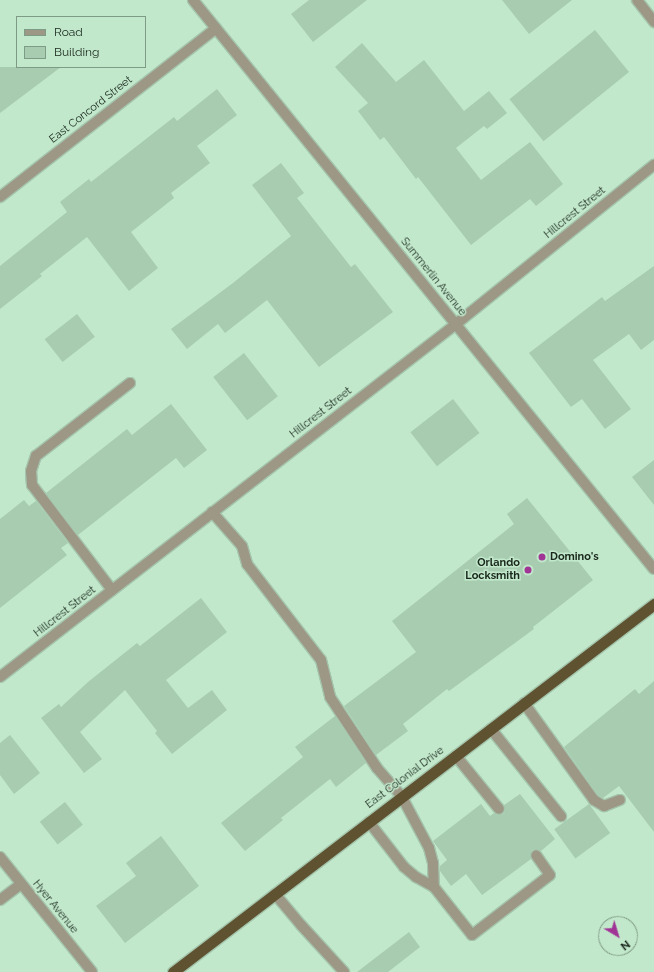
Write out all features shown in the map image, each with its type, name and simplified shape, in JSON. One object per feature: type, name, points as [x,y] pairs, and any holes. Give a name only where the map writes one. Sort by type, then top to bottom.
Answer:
[{"type":"highway","name":"East Colonial Drive","points":[[172,972],[654,604]]},
{"type":"street","name":"Summerlin Avenue","points":[[193,0],[654,569]]},
{"type":"street","points":[[637,0],[654,22]]},
{"type":"street","name":"East Concord Street","points":[[0,197],[216,28]]},
{"type":"street","name":"Hillcrest Street","points":[[0,677],[456,324],[654,165]]},
{"type":"street","points":[[112,590],[32,485],[31,471],[36,456],[130,383]]},
{"type":"street","points":[[212,512],[242,546],[246,564],[321,660],[330,697],[377,768],[402,797],[429,848],[433,863],[434,887]]},
{"type":"street","points":[[524,704],[594,800],[604,806],[620,800]]},
{"type":"street","points":[[490,729],[561,816]]},
{"type":"street","points":[[456,756],[497,806]]},
{"type":"street","points":[[370,822],[404,867],[416,877],[434,887],[472,935],[550,875],[536,855]]},
{"type":"street","name":"Hyer Avenue","points":[[0,857],[92,972]]},
{"type":"street","points":[[0,900],[21,884]]},
{"type":"street","points":[[275,894],[344,972]]},
{"type":"building","points":[[309,0],[367,0],[313,42],[291,14]]},
{"type":"building","points":[[502,0],[572,0],[529,34]]},
{"type":"building","points":[[595,30],[629,72],[543,141],[510,99]]},
{"type":"building","points":[[362,43],[396,82],[424,60],[464,111],[489,91],[507,113],[487,129],[484,126],[456,148],[481,180],[530,142],[563,184],[536,206],[530,199],[471,245],[418,177],[416,179],[384,137],[380,140],[358,111],[368,103],[335,67]]},
{"type":"building","points":[[0,67],[60,68],[0,113]]},
{"type":"building","points":[[217,89],[237,115],[197,146],[210,163],[171,193],[174,198],[131,232],[158,268],[129,291],[87,237],[40,274],[42,276],[0,309],[0,266],[67,212],[60,202],[89,179],[91,182],[174,117],[177,121]]},
{"type":"building","points":[[281,163],[304,193],[297,198],[351,267],[355,264],[393,312],[319,367],[267,300],[225,333],[218,324],[187,349],[171,329],[233,283],[291,236],[252,185]]},
{"type":"building","points":[[654,266],[654,340],[641,350],[629,334],[593,360],[631,409],[605,429],[582,399],[571,407],[529,353],[602,297],[605,301]]},
{"type":"building","points":[[77,314],[95,337],[63,362],[45,339]]},
{"type":"building","points":[[244,353],[278,396],[247,420],[213,377]]},
{"type":"building","points":[[453,399],[479,433],[437,466],[410,432]]},
{"type":"building","points":[[171,404],[207,450],[184,468],[176,458],[78,535],[46,493],[127,429],[132,435]]},
{"type":"building","points":[[654,460],[654,505],[632,477]]},
{"type":"building","points":[[527,498],[593,580],[533,627],[534,629],[449,691],[447,689],[403,724],[408,731],[376,755],[344,706],[416,652],[392,621],[514,524],[507,514]]},
{"type":"building","points":[[24,500],[29,506],[36,501],[68,543],[61,548],[67,555],[0,608],[0,519]]},
{"type":"building","points":[[201,598],[227,632],[166,680],[188,708],[212,690],[227,710],[172,754],[155,733],[157,731],[125,690],[80,732],[102,759],[84,773],[41,718],[59,704],[61,707],[88,682],[137,643],[140,646]]},
{"type":"building","points":[[654,681],[654,832],[619,786],[603,798],[598,795],[564,747],[635,689],[639,694]]},
{"type":"building","points":[[335,716],[366,763],[336,787],[330,779],[281,818],[283,820],[245,851],[221,823],[303,757],[295,747]]},
{"type":"building","points":[[10,735],[40,773],[14,794],[0,775],[0,743]]},
{"type":"building","points":[[520,794],[555,839],[541,851],[536,849],[532,850],[530,855],[531,859],[482,895],[466,874],[451,886],[440,871],[440,866],[447,860],[433,841],[481,804],[490,816],[494,813],[497,815],[503,814],[505,811],[504,805]]},
{"type":"building","points":[[65,802],[83,825],[58,845],[40,822]]},
{"type":"building","points":[[589,804],[610,833],[575,858],[554,829]]},
{"type":"building","points":[[161,836],[199,886],[125,943],[96,906],[136,876],[126,863]]},
{"type":"building","points":[[409,932],[420,947],[388,972],[357,972]]},
{"type":"place","name":"Domino's","points":[[542,557]]},
{"type":"place","name":"Orlando Locksmith","points":[[528,570]]}]
